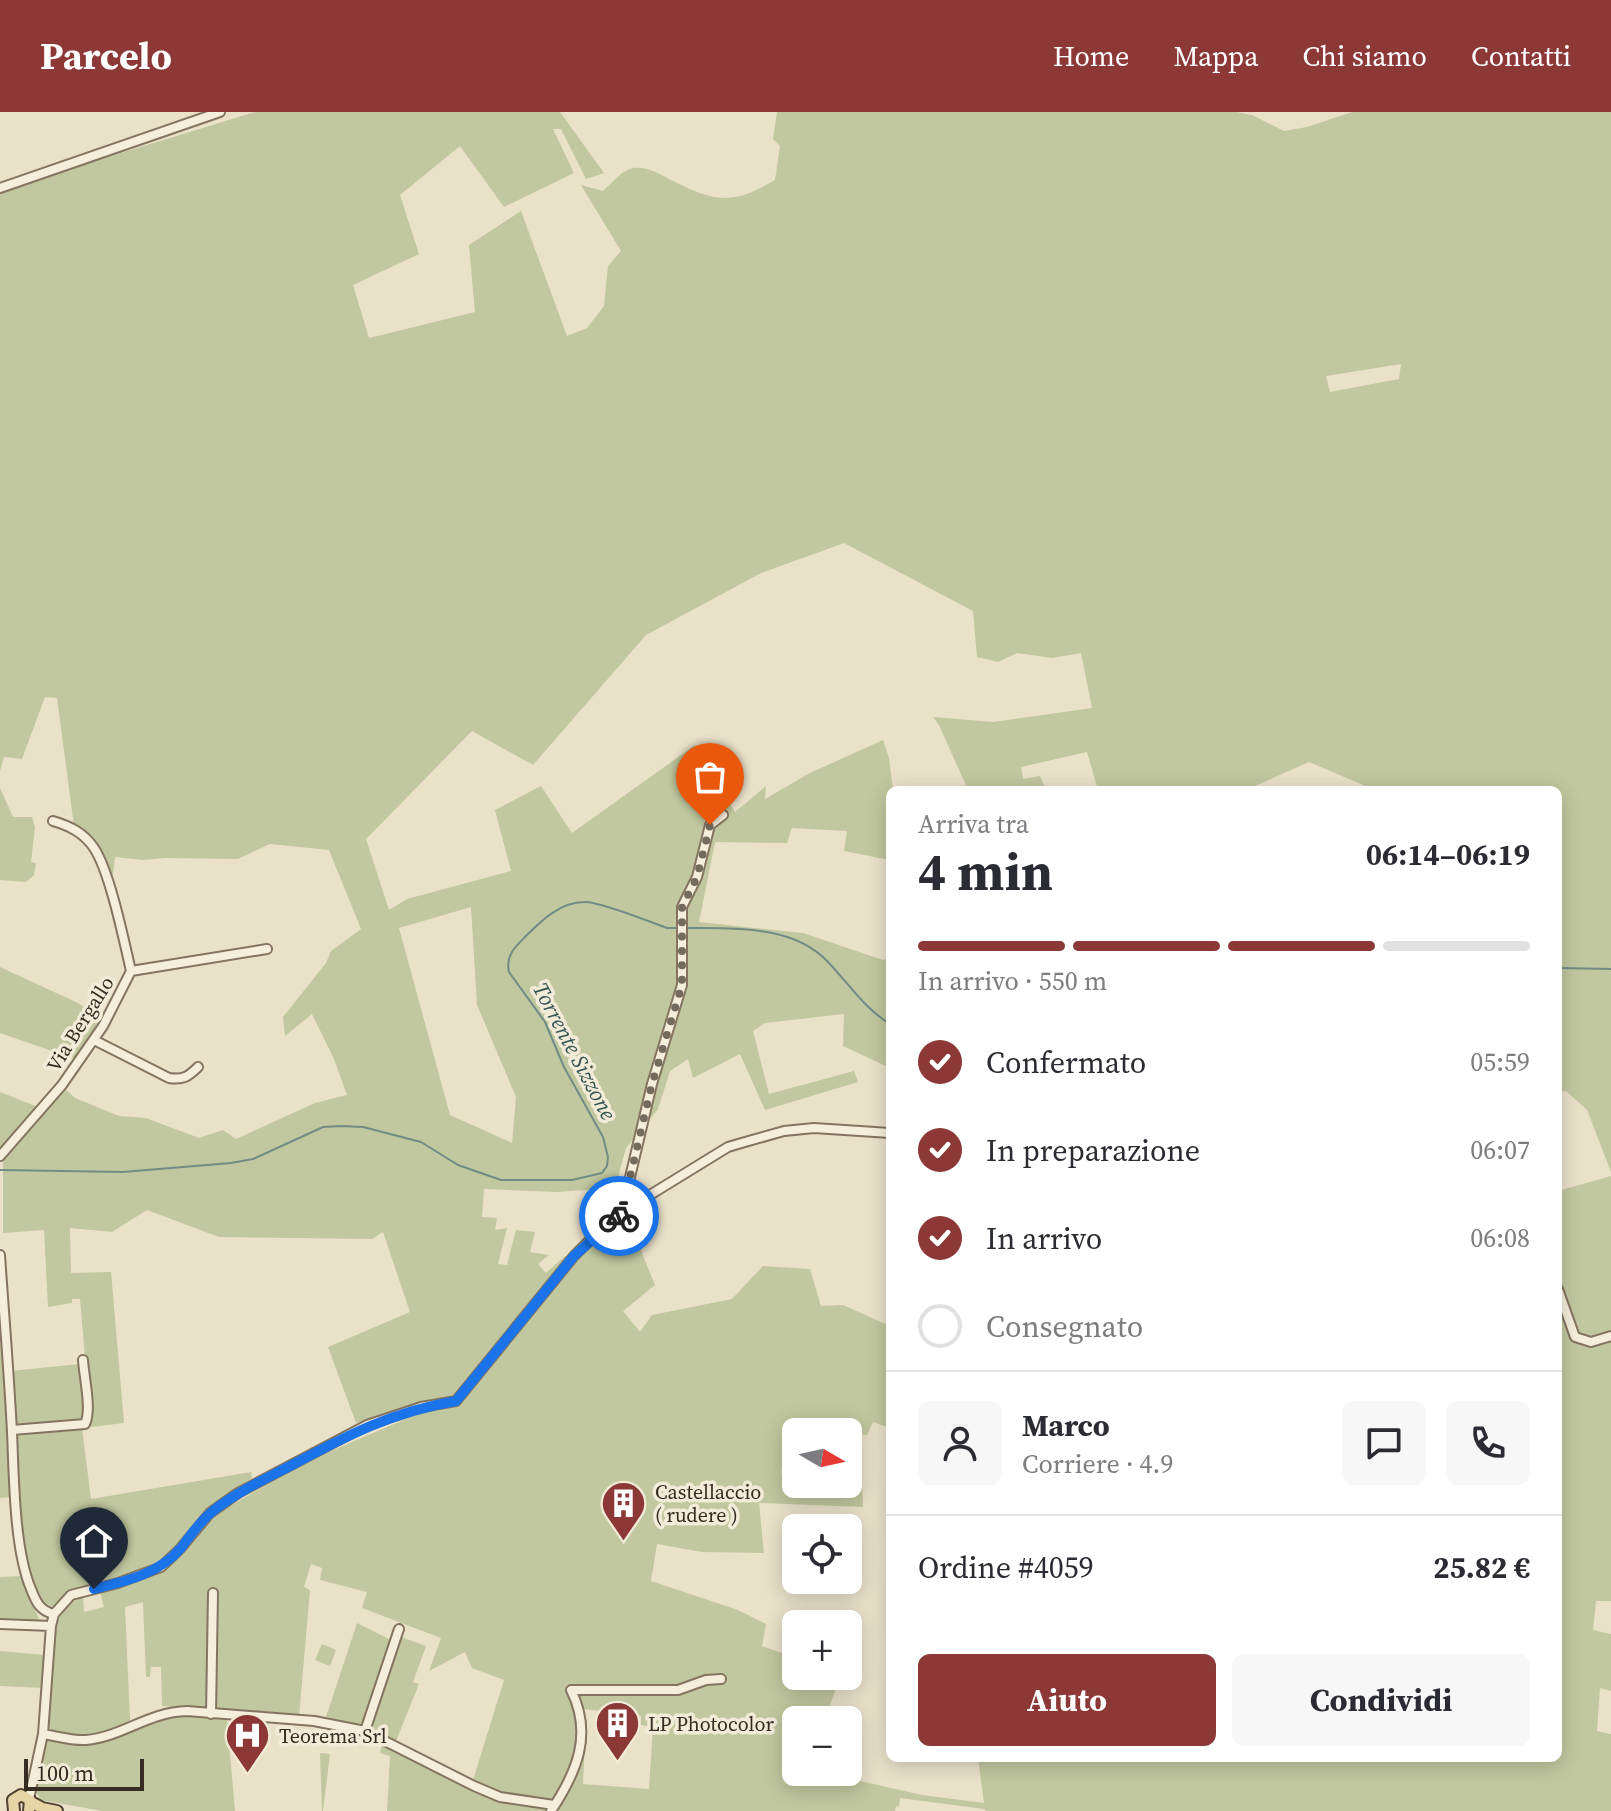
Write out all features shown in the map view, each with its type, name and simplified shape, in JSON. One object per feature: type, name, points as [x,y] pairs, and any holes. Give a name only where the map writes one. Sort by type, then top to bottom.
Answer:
[{"type":"main road","points":[[22,1804],[57,1811]]},
{"type":"street","points":[[0,188],[220,112]]},
{"type":"street","points":[[619,1216],[652,1084],[682,985],[682,907],[697,877],[710,825],[723,815]]},
{"type":"street","name":"Via Bergallo","points":[[0,1156],[62,1085],[94,1040],[131,971],[107,881],[95,849],[70,825],[53,821]]},
{"type":"street","points":[[131,971],[267,949]]},
{"type":"street","points":[[94,1040],[169,1078],[181,1079],[198,1067]]},
{"type":"street","points":[[22,1804],[30,1786],[43,1734],[51,1626],[54,1614],[71,1595],[118,1583],[161,1567],[210,1513],[238,1493],[367,1425],[421,1407],[456,1401],[574,1256],[619,1216],[728,1147],[784,1131],[814,1128],[886,1133]]},
{"type":"street","points":[[0,1255],[4,1387],[12,1430],[15,1500],[29,1586],[39,1607],[44,1612],[54,1614]]},
{"type":"street","points":[[1562,1300],[1575,1337],[1591,1342],[1611,1336]]},
{"type":"street","points":[[12,1430],[85,1424],[88,1419],[83,1360]]},
{"type":"street","points":[[211,1714],[213,1593]]},
{"type":"street","points":[[0,1624],[51,1626]]},
{"type":"street","points":[[365,1731],[399,1629]]},
{"type":"street","points":[[43,1734],[86,1740],[125,1729],[169,1711],[314,1721],[365,1731],[500,1797],[552,1808],[577,1763],[583,1723],[571,1690],[678,1690],[706,1680],[721,1679]]},
{"type":"green space","points":[[255,112],[560,112],[604,173],[586,179],[561,129],[553,129],[574,173],[504,207],[460,146],[400,195],[419,254],[353,285],[369,338],[475,312],[469,245],[521,211],[567,336],[587,328],[604,306],[608,266],[621,251],[581,185],[603,191],[625,171],[638,168],[652,170],[698,193],[722,198],[746,194],[775,180],[780,146],[773,139],[777,112],[1236,112],[1252,115],[1284,131],[1352,112],[1611,112],[1611,1172],[1587,1110],[1566,1091],[1562,1092],[1562,786],[1366,786],[1309,762],[1255,786],[1097,786],[1087,752],[1021,767],[1023,779],[1040,776],[1044,786],[966,786],[933,717],[993,722],[1092,708],[1081,653],[1052,658],[1017,653],[998,662],[977,657],[973,611],[844,543],[761,573],[646,635],[533,765],[472,731],[366,839],[389,910],[407,899],[511,871],[495,810],[541,786],[572,833],[695,745],[735,812],[766,786],[765,799],[810,773],[883,740],[892,786],[886,786],[886,859],[844,851],[847,831],[792,828],[787,843],[715,842],[699,922],[803,933],[886,959],[886,1066],[843,1046],[844,1014],[765,1023],[753,1031],[769,1094],[854,1071],[858,1082],[765,1110],[740,1054],[693,1078],[688,1059],[670,1071],[658,1109],[626,1148],[615,1188],[556,1192],[484,1189],[482,1217],[497,1218],[495,1230],[507,1228],[498,1264],[507,1265],[516,1230],[535,1232],[530,1252],[549,1255],[538,1264],[546,1273],[565,1256],[569,1259],[455,1397],[424,1402],[356,1423],[328,1347],[410,1312],[383,1232],[372,1239],[219,1237],[147,1210],[112,1232],[70,1228],[71,1273],[111,1272],[124,1423],[91,1427],[80,1299],[48,1307],[44,1230],[3,1233],[3,1158],[64,1088],[75,1098],[119,1116],[146,1118],[199,1138],[223,1130],[236,1139],[315,1103],[347,1095],[312,1014],[285,1036],[283,1017],[326,963],[331,951],[361,929],[329,850],[270,844],[238,859],[143,860],[115,857],[113,874],[108,876],[105,866],[74,826],[57,698],[45,697],[22,759],[4,757],[0,771],[0,190]],"holes":[[[1401,364],[1399,379],[1330,392],[1326,376]],[[471,907],[477,1005],[516,1097],[512,1143],[450,1115],[399,928]]]},
{"type":"green space","points":[[0,788],[13,817],[32,817],[35,827],[31,862],[36,863],[34,875],[26,882],[0,880]]},
{"type":"green space","points":[[0,967],[78,1003],[102,1019],[75,1059],[0,1033]]},
{"type":"green space","points":[[0,1092],[38,1107],[0,1148]]},
{"type":"green space","points":[[1611,1176],[1611,1601],[1596,1601],[1593,1630],[1611,1634],[1611,1691],[1600,1688],[1597,1731],[1611,1734],[1611,1811],[986,1811],[900,1798],[895,1811],[557,1811],[579,1764],[582,1740],[585,1740],[583,1784],[649,1789],[653,1727],[641,1725],[641,1716],[579,1711],[570,1767],[555,1799],[503,1792],[473,1780],[504,1680],[472,1668],[465,1652],[429,1671],[441,1638],[362,1608],[367,1592],[320,1580],[322,1568],[311,1564],[304,1587],[310,1590],[299,1717],[214,1710],[210,1600],[207,1710],[162,1706],[161,1667],[151,1667],[150,1677],[146,1677],[143,1602],[125,1607],[130,1720],[112,1729],[90,1734],[58,1732],[49,1728],[54,1634],[63,1607],[83,1595],[84,1612],[104,1607],[100,1591],[120,1587],[164,1570],[183,1555],[218,1513],[310,1460],[415,1415],[456,1405],[564,1271],[606,1229],[626,1214],[655,1285],[623,1311],[640,1332],[652,1315],[732,1299],[763,1266],[810,1269],[821,1306],[843,1305],[886,1324],[886,1427],[873,1422],[867,1435],[862,1434],[862,1418],[782,1418],[782,1498],[862,1498],[862,1477],[863,1507],[759,1503],[764,1553],[702,1552],[657,1544],[651,1581],[738,1610],[766,1624],[762,1646],[782,1653],[782,1690],[836,1690],[829,1706],[782,1706],[782,1786],[862,1786],[862,1781],[922,1795],[984,1803],[979,1762],[1562,1762],[1562,1190]]},
{"type":"green space","points":[[0,1345],[12,1497],[0,1498]]},
{"type":"green space","points":[[79,1364],[85,1418],[21,1426],[16,1423],[11,1371]]},
{"type":"green space","points":[[82,1428],[91,1499],[251,1472],[252,1478],[207,1508],[174,1550],[163,1559],[122,1577],[84,1586],[48,1609],[38,1598],[25,1555],[15,1433]]},
{"type":"green space","points":[[22,1576],[40,1622],[0,1622],[0,1577]]},
{"type":"green space","points":[[357,1623],[391,1640],[361,1727],[326,1717]]},
{"type":"green space","points":[[401,1637],[426,1646],[413,1682],[419,1684],[396,1741],[368,1728]]},
{"type":"green space","points":[[322,1644],[336,1650],[330,1666],[315,1660]]},
{"type":"green space","points":[[0,1651],[44,1655],[43,1688],[0,1686]]},
{"type":"green space","points":[[187,1715],[227,1720],[235,1811],[102,1811],[41,1800],[35,1791],[46,1737],[85,1745],[125,1734],[157,1718]]},
{"type":"green space","points":[[382,1744],[500,1801],[548,1808],[546,1811],[387,1811],[390,1756],[380,1753]]},
{"type":"green space","points":[[320,1753],[330,1754],[323,1811],[322,1811]]},
{"type":"waterway","name":"Torrente Sizzone","points":[[0,1170],[123,1172],[231,1163],[253,1159],[323,1127],[341,1126],[363,1127],[421,1142],[458,1165],[501,1180],[572,1180],[602,1173],[608,1157],[603,1137],[564,1067],[545,1022],[509,972],[510,956],[519,943],[546,918],[560,908],[576,903],[601,905],[667,928],[679,928]]},
{"type":"waterway","name":"Torrente Sizzone","points":[[686,928],[762,931],[798,941],[828,962],[864,1003],[886,1021]]},
{"type":"waterway","name":"Torrente Sizzone","points":[[1562,968],[1611,969]]},
{"type":"way so far","points":[[619,1216],[642,1118],[682,985],[682,907],[697,877],[710,825]]},
{"type":"place","name":"Castellaccio ( rudere )","points":[[624,1542]]},
{"type":"place","name":"LP Photocolor","points":[[617,1763]]},
{"type":"place","name":"Teorema Srl","points":[[248,1775]]},
{"type":"route","points":[[94,1589],[161,1567],[210,1513],[238,1493],[367,1425],[421,1407],[456,1401],[574,1256],[619,1216]]}]
